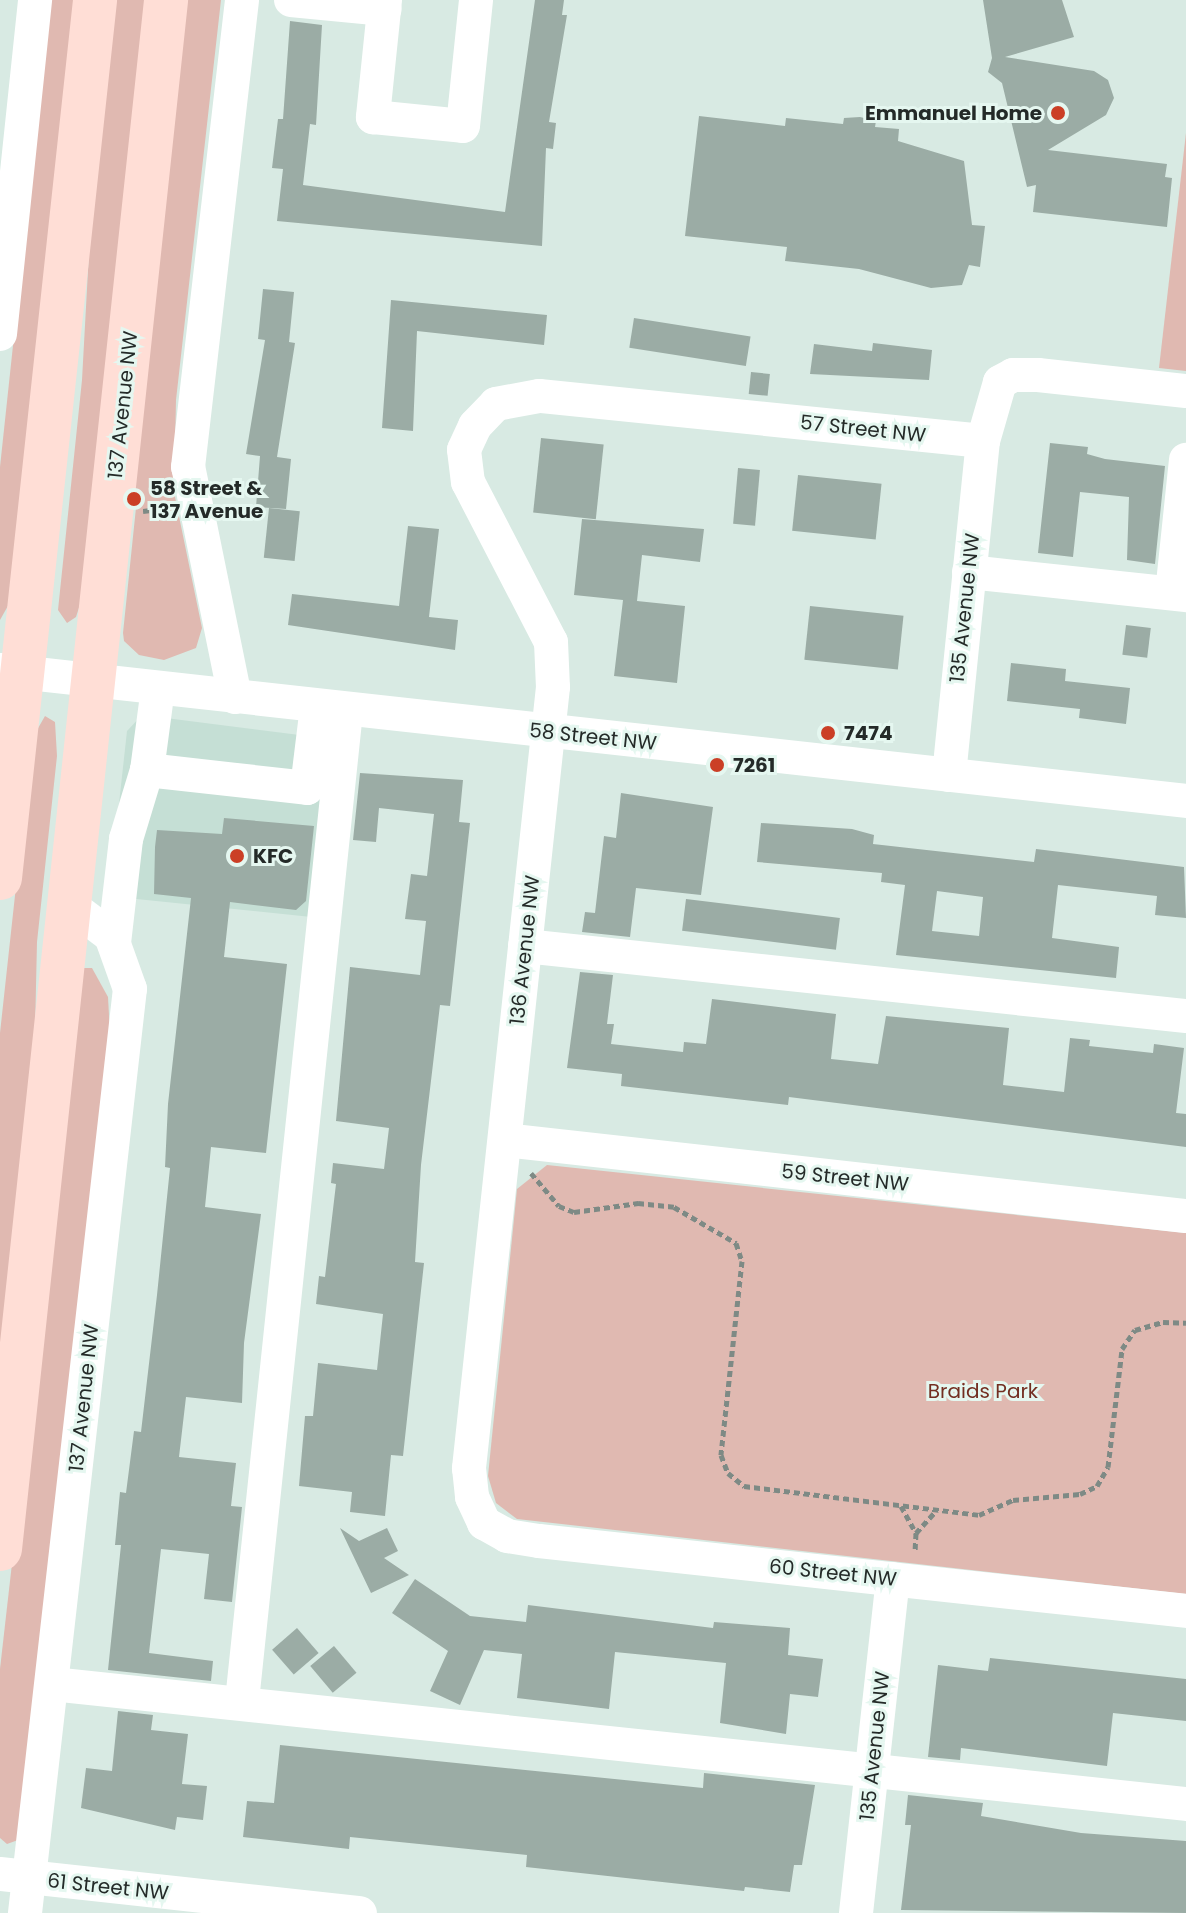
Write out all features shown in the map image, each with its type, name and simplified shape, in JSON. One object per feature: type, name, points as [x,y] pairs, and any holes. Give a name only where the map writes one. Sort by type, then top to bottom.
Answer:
[{"type":"main road","points":[[0,878],[10,671],[95,0]]},
{"type":"main road","name":"137 Avenue NW","points":[[0,1549],[166,0]]},
{"type":"street","points":[[0,334],[35,0]]},
{"type":"street","points":[[235,697],[188,467],[242,0]]},
{"type":"street","points":[[291,0],[385,5],[373,117],[463,126],[476,0]]},
{"type":"street","points":[[983,441],[1000,382],[1013,375],[1186,391]]},
{"type":"street","name":"57 Street NW","points":[[496,404],[539,396],[983,441]]},
{"type":"street","name":"136 Avenue NW","points":[[484,1523],[472,1497],[469,1468],[550,732],[551,642],[468,482],[464,450],[475,426],[496,404]]},
{"type":"street","name":"135 Avenue NW","points":[[949,775],[983,441]]},
{"type":"street","points":[[969,572],[1179,594],[1186,460]]},
{"type":"street","name":"58 Street NW","points":[[10,671],[1186,801]]},
{"type":"street","points":[[114,943],[126,839],[147,770],[158,688]]},
{"type":"street","points":[[147,770],[307,788],[332,709]]},
{"type":"street","points":[[242,1701],[332,709]]},
{"type":"street","name":"137 Avenue NW","points":[[25,1913],[15,1876],[52,1684],[130,989],[114,943],[99,923],[71,906]]},
{"type":"street","points":[[525,946],[1186,1016]]},
{"type":"street","name":"59 Street NW","points":[[505,1140],[1186,1216]]},
{"type":"street","name":"60 Street NW","points":[[484,1523],[507,1536],[539,1541],[1186,1611]]},
{"type":"street","name":"135 Avenue NW","points":[[856,1913],[893,1579]]},
{"type":"street","points":[[52,1684],[242,1701],[1186,1804]]},
{"type":"street","name":"61 Street NW","points":[[15,1876],[221,1906],[360,1913]]},
{"type":"path","points":[[505,1140],[559,1206],[574,1212],[638,1203],[674,1207],[736,1243],[742,1261],[721,1455],[728,1473],[744,1486],[979,1515],[1013,1500],[1044,1500],[1097,1486],[1108,1467],[1122,1349],[1135,1330],[1163,1322],[1186,1323]]},
{"type":"path","points":[[893,1579],[915,1560],[916,1533],[900,1505]]},
{"type":"path","points":[[916,1533],[937,1510]]},
{"type":"shaded area","points":[[142,715],[339,740],[321,918],[117,897],[110,885],[127,731]]},
{"type":"green space","points":[[50,0],[76,0],[9,604],[0,620],[0,467]]},
{"type":"green space","points":[[111,0],[145,0],[86,586],[76,617],[67,623],[58,610],[82,380],[94,161]]},
{"type":"green space","points":[[184,0],[221,0],[176,400],[174,492],[202,628],[196,648],[164,660],[139,655],[124,641],[123,633],[137,498],[131,497]]},
{"type":"green space","points":[[1186,133],[1186,371],[1159,368]]},
{"type":"green space","points":[[45,716],[55,722],[57,756],[37,942],[34,1075],[0,1390],[0,1033],[24,813],[37,730]]},
{"type":"green space","points":[[84,968],[92,968],[108,997],[110,1034],[18,1840],[7,1844],[0,1838],[0,1669],[79,975]]},
{"type":"green space","name":"Braids Park","points":[[547,1165],[1186,1233],[1186,1594],[517,1519],[496,1503],[488,1476],[517,1189]]},
{"type":"building","points":[[535,0],[564,0],[562,15],[567,15],[549,122],[556,123],[553,149],[546,148],[542,246],[277,221],[283,169],[272,168],[278,119],[283,119],[290,21],[322,25],[316,125],[310,124],[303,185],[505,212]]},
{"type":"building","name":"Emmanuel Home","points":[[983,0],[1062,0],[1074,37],[1005,57],[1094,71],[1108,80],[1114,98],[1106,115],[1048,150],[1167,164],[1165,177],[1172,178],[1167,227],[1033,212],[1036,185],[1027,187],[1002,83],[988,72],[992,58]]},
{"type":"building","points":[[699,116],[785,126],[786,118],[843,124],[844,118],[860,117],[876,121],[875,127],[899,129],[898,141],[964,161],[972,225],[985,226],[980,267],[969,265],[962,285],[931,288],[859,269],[785,261],[787,247],[685,236]]},
{"type":"building","points":[[263,289],[294,292],[289,342],[295,343],[277,457],[291,459],[286,509],[256,507],[260,456],[246,454],[265,340],[258,339]]},
{"type":"building","points":[[391,300],[547,315],[544,345],[417,331],[413,431],[382,428]]},
{"type":"building","points":[[634,318],[751,336],[746,366],[629,348]]},
{"type":"building","points":[[873,343],[932,350],[929,380],[810,374],[814,344],[872,351]]},
{"type":"building","points":[[751,372],[770,374],[768,396],[749,394]]},
{"type":"building","points":[[541,438],[604,445],[596,519],[533,513]]},
{"type":"building","points":[[1050,443],[1088,447],[1087,454],[1105,459],[1165,466],[1155,564],[1127,560],[1129,497],[1080,492],[1073,557],[1038,553]]},
{"type":"building","points":[[738,468],[760,470],[755,526],[733,524]]},
{"type":"building","points":[[798,475],[882,484],[876,539],[792,531]]},
{"type":"building","points":[[269,508],[300,511],[295,561],[264,558]]},
{"type":"building","points":[[582,519],[704,529],[700,562],[642,555],[637,601],[685,606],[677,683],[614,676],[623,600],[574,595]]},
{"type":"building","points":[[408,526],[439,529],[429,617],[458,620],[455,650],[288,625],[292,594],[399,606]]},
{"type":"building","points":[[810,606],[903,616],[898,670],[804,660]]},
{"type":"building","points":[[1126,625],[1151,628],[1147,658],[1122,655]]},
{"type":"building","points":[[1011,663],[1066,669],[1065,681],[1130,688],[1126,724],[1079,718],[1080,709],[1007,701]]},
{"type":"building","points":[[360,773],[463,780],[459,822],[470,823],[450,1006],[440,1005],[421,1165],[415,1262],[424,1263],[403,1456],[391,1455],[385,1516],[350,1512],[352,1492],[299,1486],[305,1416],[313,1416],[318,1363],[377,1370],[383,1314],[316,1304],[319,1276],[325,1277],[336,1184],[331,1183],[333,1163],[384,1169],[389,1128],[336,1121],[350,967],[420,975],[426,921],[405,919],[411,874],[427,876],[434,814],[379,808],[376,842],[353,840]]},
{"type":"building","points":[[621,793],[713,807],[701,895],[636,888],[630,937],[582,932],[585,912],[595,913],[604,836],[616,838]]},
{"type":"building","points":[[224,818],[314,826],[306,901],[296,910],[230,902],[224,957],[287,964],[266,1153],[211,1147],[205,1207],[261,1214],[244,1343],[242,1403],[186,1397],[179,1457],[236,1463],[231,1506],[242,1507],[232,1602],[204,1599],[209,1554],[161,1549],[149,1653],[213,1661],[211,1681],[108,1670],[121,1545],[115,1545],[120,1492],[126,1493],[134,1431],[141,1432],[157,1295],[170,1168],[165,1167],[168,1104],[191,898],[154,894],[157,830],[222,834]]},
{"type":"building","points":[[761,823],[852,829],[874,835],[873,844],[1034,862],[1036,849],[1184,867],[1186,918],[1155,915],[1157,896],[1058,885],[1052,938],[1119,947],[1116,978],[896,955],[905,885],[881,882],[882,873],[757,862]],"holes":[[[937,891],[983,897],[979,936],[932,931]]]},
{"type":"building","points":[[686,899],[840,918],[836,950],[682,931]]},
{"type":"building","points":[[580,972],[613,975],[607,1024],[614,1024],[611,1044],[683,1052],[684,1042],[706,1044],[712,999],[836,1014],[831,1059],[878,1064],[886,1016],[1009,1028],[1003,1085],[1064,1092],[1070,1038],[1090,1040],[1089,1046],[1153,1053],[1154,1044],[1184,1048],[1176,1113],[1186,1114],[1186,1147],[789,1097],[788,1105],[621,1086],[622,1074],[567,1068]]},
{"type":"building","points":[[340,1528],[359,1541],[387,1528],[398,1551],[384,1558],[409,1575],[371,1593]]},
{"type":"building","points":[[415,1579],[470,1616],[526,1622],[528,1605],[713,1628],[714,1622],[790,1628],[788,1655],[823,1659],[818,1697],[790,1694],[786,1734],[720,1723],[726,1663],[615,1652],[609,1709],[517,1698],[522,1654],[484,1650],[460,1705],[430,1691],[448,1651],[392,1613]]},
{"type":"building","points":[[297,1628],[319,1653],[294,1675],[272,1650]]},
{"type":"building","points":[[334,1646],[356,1673],[333,1693],[310,1666]]},
{"type":"building","points":[[990,1658],[1186,1679],[1186,1721],[1113,1713],[1107,1766],[961,1748],[960,1760],[928,1757],[938,1665],[988,1671]]},
{"type":"building","points":[[118,1711],[153,1715],[151,1730],[188,1734],[182,1784],[207,1786],[203,1820],[177,1817],[175,1830],[81,1808],[86,1768],[112,1771]]},
{"type":"building","points":[[280,1745],[703,1788],[704,1773],[815,1785],[802,1865],[794,1865],[790,1892],[745,1887],[744,1891],[526,1867],[527,1855],[350,1837],[349,1849],[243,1837],[247,1801],[274,1803]]},
{"type":"building","points":[[908,1795],[983,1803],[981,1816],[1081,1833],[1186,1841],[1186,1913],[901,1910],[911,1825],[905,1825]]},
{"type":"place","name":"Emmanuel Home","points":[[1058,113]]},
{"type":"place","name":"58 Street & 137 Avenue","points":[[134,499]]},
{"type":"place","name":"7474","points":[[828,733]]},
{"type":"place","name":"7261","points":[[717,765]]},
{"type":"place","name":"KFC","points":[[237,856]]}]
